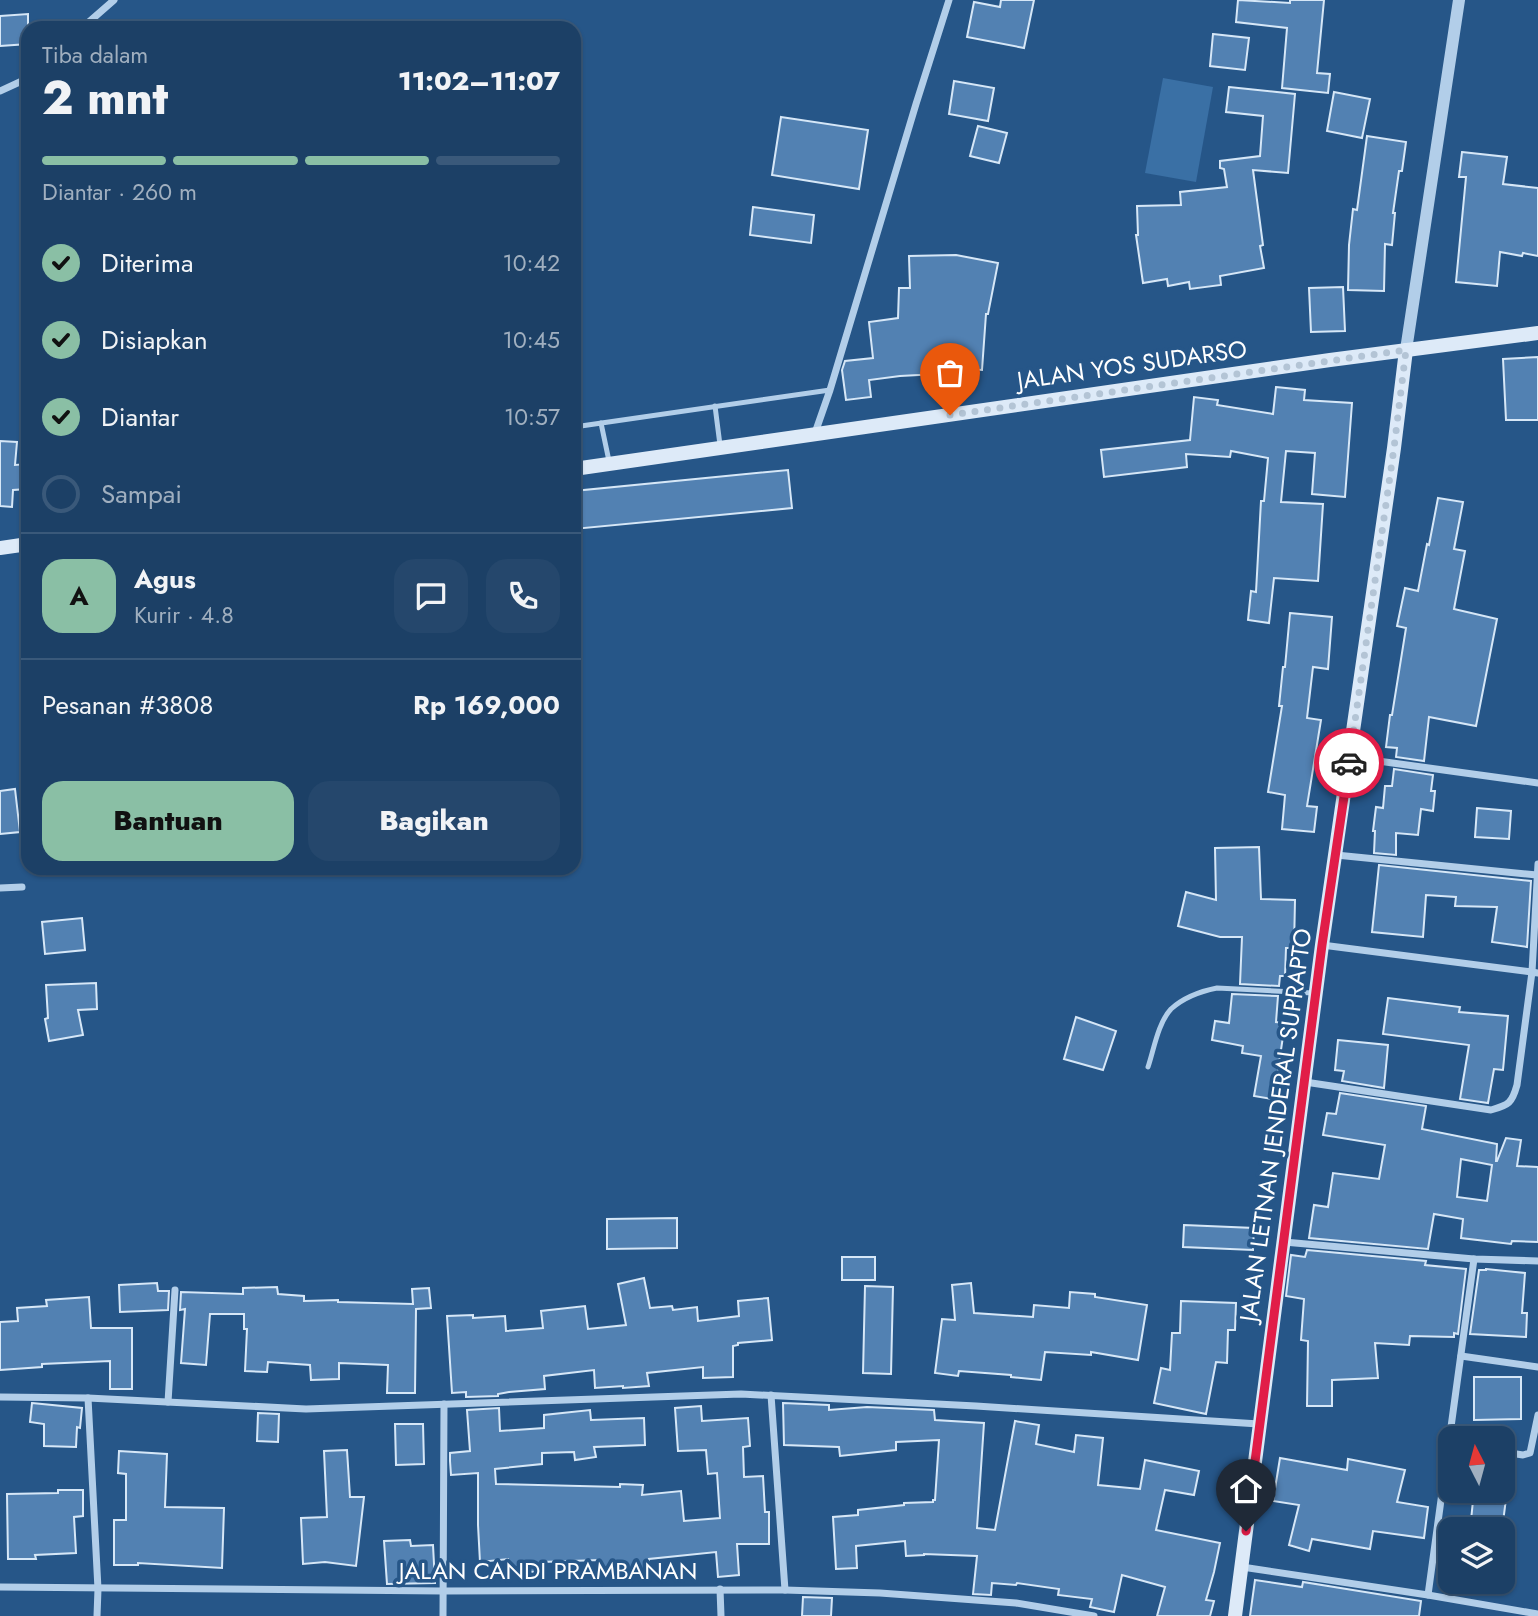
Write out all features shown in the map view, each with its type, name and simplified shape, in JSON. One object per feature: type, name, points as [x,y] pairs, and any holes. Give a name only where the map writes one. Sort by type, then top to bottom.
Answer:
[{"type":"main road","name":"JALAN YOS SUDARSO","points":[[581,468],[1538,333]]},
{"type":"main road","name":"JALAN LETNAN JENDERAL SUPRAPTO","points":[[1235,1616],[1322,945],[1406,350]]},
{"type":"main road","points":[[0,548],[21,545]]},
{"type":"street","points":[[90,21],[114,0]]},
{"type":"street","points":[[814,434],[830,390],[949,0]]},
{"type":"street","points":[[1406,350],[1460,0]]},
{"type":"street","points":[[0,91],[21,80]]},
{"type":"street","points":[[1349,757],[1538,783]]},
{"type":"street","points":[[1336,855],[1537,875]]},
{"type":"street","points":[[1305,1082],[1491,1110],[1507,1105],[1517,1085],[1535,972],[1538,864]]},
{"type":"street","points":[[0,888],[22,887]]},
{"type":"street","points":[[1322,945],[1535,972]]},
{"type":"street","points":[[1284,1242],[1474,1259],[1538,1261]]},
{"type":"street","points":[[1452,1426],[1474,1259]]},
{"type":"street","points":[[168,1402],[175,1290]]},
{"type":"street","points":[[1461,1356],[1538,1367]]},
{"type":"street","points":[[0,1397],[88,1398],[306,1409],[741,1394],[1259,1424]]},
{"type":"street","points":[[771,1395],[785,1590]]},
{"type":"street","points":[[88,1398],[98,1589],[97,1616]]},
{"type":"street","points":[[443,1616],[444,1404]]},
{"type":"street","points":[[1516,1454],[1530,1453],[1538,1415]]},
{"type":"street","points":[[1428,1595],[1441,1503]]},
{"type":"street","points":[[1242,1567],[1538,1614]]},
{"type":"street","name":"JALAN CANDI PRAMBANAN","points":[[0,1587],[443,1591],[785,1590],[894,1594],[1016,1603],[1053,1613],[1094,1616]]},
{"type":"street","points":[[720,1589],[721,1616]]},
{"type":"lane","points":[[581,426],[830,390]]},
{"type":"lane","points":[[715,406],[721,448]]},
{"type":"lane","points":[[601,423],[610,464]]},
{"type":"lane","points":[[1148,1067],[1162,1026],[1171,1010],[1206,990],[1217,988],[1316,993]]},
{"type":"shaded area","points":[[1163,78],[1213,87],[1196,182],[1145,173]]},
{"type":"building","points":[[1001,0],[1034,0],[1024,48],[967,37],[974,2],[1000,7]]},
{"type":"building","points":[[1238,0],[1290,3],[1290,0],[1324,0],[1317,73],[1330,74],[1328,93],[1282,88],[1287,28],[1236,22]]},
{"type":"building","points":[[28,14],[28,21],[21,21],[21,44],[0,46],[0,16]]},
{"type":"building","points":[[1213,34],[1249,38],[1245,70],[1210,66]]},
{"type":"building","points":[[954,81],[994,88],[988,121],[949,114]]},
{"type":"building","points":[[1229,87],[1295,94],[1288,173],[1253,170],[1264,268],[1220,276],[1221,285],[1190,289],[1189,282],[1168,286],[1167,279],[1143,283],[1136,235],[1137,206],[1181,205],[1180,192],[1227,187],[1220,161],[1260,156],[1263,116],[1226,112]]},
{"type":"building","points":[[1334,92],[1370,99],[1362,138],[1327,131]]},
{"type":"building","points":[[781,117],[868,130],[859,189],[772,175]]},
{"type":"building","points":[[978,126],[1007,133],[999,163],[970,156]]},
{"type":"building","points":[[1367,136],[1406,142],[1393,213],[1392,245],[1385,244],[1384,291],[1348,290],[1353,209],[1357,210]]},
{"type":"building","points":[[1462,152],[1507,157],[1503,184],[1538,188],[1538,256],[1500,252],[1497,286],[1456,282],[1466,177],[1459,177]]},
{"type":"building","points":[[753,207],[814,215],[811,243],[750,235]]},
{"type":"building","points":[[956,255],[998,263],[986,314],[982,370],[955,368],[956,373],[869,380],[871,397],[846,400],[842,370],[845,361],[873,358],[869,322],[898,318],[899,288],[910,288],[909,256]]},
{"type":"building","points":[[1343,287],[1345,331],[1311,332],[1309,288]]},
{"type":"building","points":[[1538,357],[1538,420],[1506,420],[1503,359]]},
{"type":"building","points":[[1276,387],[1305,390],[1304,400],[1352,403],[1345,497],[1312,494],[1315,453],[1286,451],[1281,502],[1323,504],[1318,581],[1274,578],[1269,623],[1248,620],[1251,591],[1256,592],[1261,501],[1264,501],[1268,458],[1231,451],[1230,457],[1186,454],[1187,467],[1104,477],[1101,450],[1190,440],[1194,397],[1218,400],[1217,405],[1273,414]]},
{"type":"building","points":[[0,441],[17,442],[15,465],[21,465],[21,489],[13,490],[12,507],[0,506]]},
{"type":"building","points":[[788,470],[792,508],[581,528],[581,490]]},
{"type":"building","points":[[1438,498],[1463,502],[1454,549],[1465,551],[1454,609],[1497,619],[1476,726],[1429,717],[1424,761],[1396,757],[1397,748],[1386,747],[1406,628],[1397,626],[1405,588],[1418,591]]},
{"type":"building","points":[[1290,613],[1332,617],[1328,669],[1313,667],[1307,718],[1321,720],[1307,806],[1317,807],[1314,832],[1282,829],[1285,795],[1268,792],[1282,706],[1279,706]]},
{"type":"building","points":[[1394,769],[1433,775],[1433,811],[1421,809],[1418,835],[1396,833],[1396,855],[1374,853],[1376,807],[1383,808],[1385,786],[1392,786]]},
{"type":"building","points":[[15,789],[20,832],[0,834],[0,791]]},
{"type":"building","points":[[1477,808],[1511,811],[1509,839],[1475,837]]},
{"type":"building","points":[[1259,847],[1261,899],[1295,900],[1294,948],[1286,948],[1285,976],[1280,976],[1279,986],[1240,984],[1242,937],[1220,937],[1178,926],[1186,892],[1216,900],[1215,848]]},
{"type":"building","points":[[1379,865],[1531,881],[1527,947],[1492,942],[1497,907],[1455,906],[1456,897],[1426,895],[1423,937],[1372,932]]},
{"type":"building","points":[[82,918],[85,950],[45,954],[42,922]]},
{"type":"building","points":[[96,983],[97,1009],[78,1010],[83,1035],[49,1041],[45,1019],[48,1018],[46,985]]},
{"type":"building","points":[[1232,994],[1278,996],[1276,1022],[1285,1023],[1278,1070],[1283,1071],[1278,1100],[1254,1096],[1261,1056],[1242,1053],[1243,1046],[1212,1040],[1215,1021],[1229,1023]]},
{"type":"building","points":[[1388,998],[1460,1007],[1459,1012],[1508,1016],[1503,1070],[1494,1069],[1488,1103],[1460,1099],[1469,1045],[1383,1034]]},
{"type":"building","points":[[1076,1017],[1116,1031],[1103,1070],[1064,1059]]},
{"type":"building","points":[[1338,1040],[1388,1045],[1384,1088],[1342,1081],[1344,1071],[1335,1070]]},
{"type":"building","points":[[1340,1093],[1426,1106],[1422,1129],[1497,1144],[1496,1161],[1506,1138],[1521,1140],[1517,1166],[1538,1167],[1538,1242],[1512,1241],[1511,1244],[1461,1238],[1463,1219],[1434,1214],[1428,1249],[1309,1238],[1314,1205],[1328,1207],[1333,1173],[1379,1179],[1385,1145],[1323,1135],[1327,1113],[1336,1114]],"holes":[[[1461,1159],[1492,1165],[1487,1201],[1457,1197]]]},
{"type":"building","points":[[677,1218],[677,1248],[607,1249],[607,1219]]},
{"type":"building","points":[[1184,1225],[1254,1228],[1253,1250],[1183,1247]]},
{"type":"building","points":[[1307,1250],[1426,1261],[1425,1265],[1466,1269],[1458,1334],[1454,1333],[1454,1337],[1410,1336],[1409,1345],[1375,1343],[1378,1378],[1332,1380],[1332,1406],[1307,1406],[1308,1341],[1301,1340],[1304,1299],[1286,1296],[1291,1255],[1305,1257]]},
{"type":"building","points":[[842,1257],[875,1257],[875,1280],[842,1280]]},
{"type":"building","points":[[1479,1270],[1525,1273],[1522,1313],[1527,1313],[1526,1337],[1470,1334]]},
{"type":"building","points":[[644,1278],[650,1308],[672,1306],[673,1310],[697,1307],[698,1321],[739,1316],[738,1301],[768,1298],[772,1340],[738,1343],[733,1346],[733,1377],[703,1378],[703,1367],[647,1373],[649,1386],[595,1388],[594,1370],[544,1376],[545,1389],[509,1392],[498,1396],[466,1397],[466,1392],[452,1393],[447,1316],[505,1316],[506,1331],[543,1328],[541,1311],[585,1306],[588,1329],[626,1325],[618,1284]]},
{"type":"building","points":[[157,1283],[158,1291],[169,1291],[168,1310],[120,1312],[119,1285]]},
{"type":"building","points":[[971,1283],[974,1313],[1033,1317],[1034,1305],[1069,1308],[1070,1292],[1095,1294],[1095,1297],[1147,1305],[1138,1360],[1091,1352],[1091,1355],[1045,1352],[1041,1380],[959,1371],[958,1376],[935,1373],[942,1319],[955,1320],[952,1285]]},
{"type":"building","points":[[865,1286],[893,1287],[891,1374],[863,1373]]},
{"type":"building","points":[[277,1287],[278,1294],[304,1296],[304,1301],[413,1304],[412,1289],[429,1288],[431,1308],[416,1309],[415,1393],[387,1393],[388,1365],[339,1363],[339,1379],[311,1380],[310,1365],[268,1362],[267,1372],[245,1371],[247,1329],[244,1329],[244,1314],[210,1314],[206,1365],[181,1363],[185,1309],[180,1310],[181,1292],[243,1294],[243,1288]]},
{"type":"building","points":[[89,1297],[91,1328],[132,1328],[132,1389],[110,1389],[110,1361],[42,1364],[42,1367],[0,1370],[0,1322],[18,1321],[17,1308],[47,1306],[46,1300]]},
{"type":"building","points":[[1181,1301],[1236,1303],[1235,1330],[1228,1330],[1227,1363],[1216,1362],[1206,1414],[1154,1403],[1161,1368],[1170,1370],[1172,1333],[1180,1333]]},
{"type":"building","points":[[1474,1377],[1521,1377],[1521,1419],[1474,1420]]},
{"type":"building","points":[[32,1403],[82,1408],[76,1447],[44,1446],[44,1424],[30,1422]]},
{"type":"building","points":[[783,1403],[829,1405],[829,1410],[867,1407],[934,1410],[935,1420],[984,1423],[977,1528],[995,1530],[1015,1421],[1039,1425],[1036,1444],[1074,1452],[1076,1435],[1103,1438],[1098,1485],[1140,1489],[1145,1460],[1199,1471],[1194,1495],[1165,1490],[1156,1530],[1220,1543],[1206,1600],[1214,1601],[1210,1616],[1157,1616],[1165,1587],[1122,1575],[1114,1612],[1090,1607],[1092,1599],[1058,1595],[1059,1589],[1017,1583],[992,1583],[991,1595],[973,1594],[977,1556],[906,1556],[905,1541],[856,1546],[857,1568],[836,1569],[833,1517],[858,1515],[858,1510],[904,1503],[933,1502],[939,1440],[896,1442],[896,1450],[840,1456],[839,1447],[784,1445]]},
{"type":"building","points":[[701,1406],[702,1421],[748,1418],[750,1446],[743,1447],[744,1477],[763,1476],[765,1512],[769,1512],[769,1544],[737,1544],[739,1575],[718,1577],[716,1552],[649,1559],[649,1574],[626,1575],[626,1569],[598,1569],[598,1560],[542,1562],[542,1572],[508,1571],[508,1559],[480,1562],[478,1473],[451,1475],[450,1453],[470,1451],[467,1410],[499,1408],[500,1431],[544,1428],[544,1415],[590,1410],[591,1420],[644,1418],[645,1445],[594,1447],[596,1457],[575,1460],[574,1452],[542,1453],[542,1464],[495,1469],[496,1484],[620,1487],[620,1484],[643,1485],[642,1495],[681,1491],[684,1521],[720,1518],[717,1473],[708,1474],[706,1450],[678,1451],[675,1408]]},
{"type":"building","points":[[258,1413],[279,1414],[278,1442],[257,1441]]},
{"type":"building","points":[[395,1424],[423,1424],[424,1464],[396,1465]]},
{"type":"building","points":[[347,1450],[350,1497],[364,1497],[356,1566],[325,1562],[303,1564],[301,1518],[327,1517],[324,1451]]},
{"type":"building","points":[[119,1451],[167,1454],[165,1507],[224,1508],[222,1568],[138,1563],[114,1565],[114,1520],[126,1520],[126,1474],[118,1473]]},
{"type":"building","points":[[1280,1458],[1347,1470],[1348,1459],[1405,1470],[1397,1502],[1428,1507],[1424,1538],[1373,1531],[1370,1549],[1312,1539],[1309,1551],[1289,1545],[1299,1505],[1273,1501]]},
{"type":"building","points":[[58,1490],[83,1490],[83,1516],[74,1517],[76,1553],[35,1555],[36,1559],[8,1559],[7,1494],[58,1493]]},
{"type":"building","points":[[1473,1503],[1505,1503],[1504,1517],[1471,1517]]},
{"type":"building","points":[[410,1540],[411,1546],[433,1545],[435,1583],[387,1584],[384,1541]]},
{"type":"building","points":[[1255,1580],[1302,1587],[1303,1582],[1421,1601],[1419,1616],[1250,1616]]},
{"type":"building","points":[[803,1597],[832,1598],[831,1616],[802,1616]]},
{"type":"way so far","points":[[950,415],[1406,350],[1349,763]]},
{"type":"route","points":[[1246,1531],[1322,945],[1349,763]]}]
